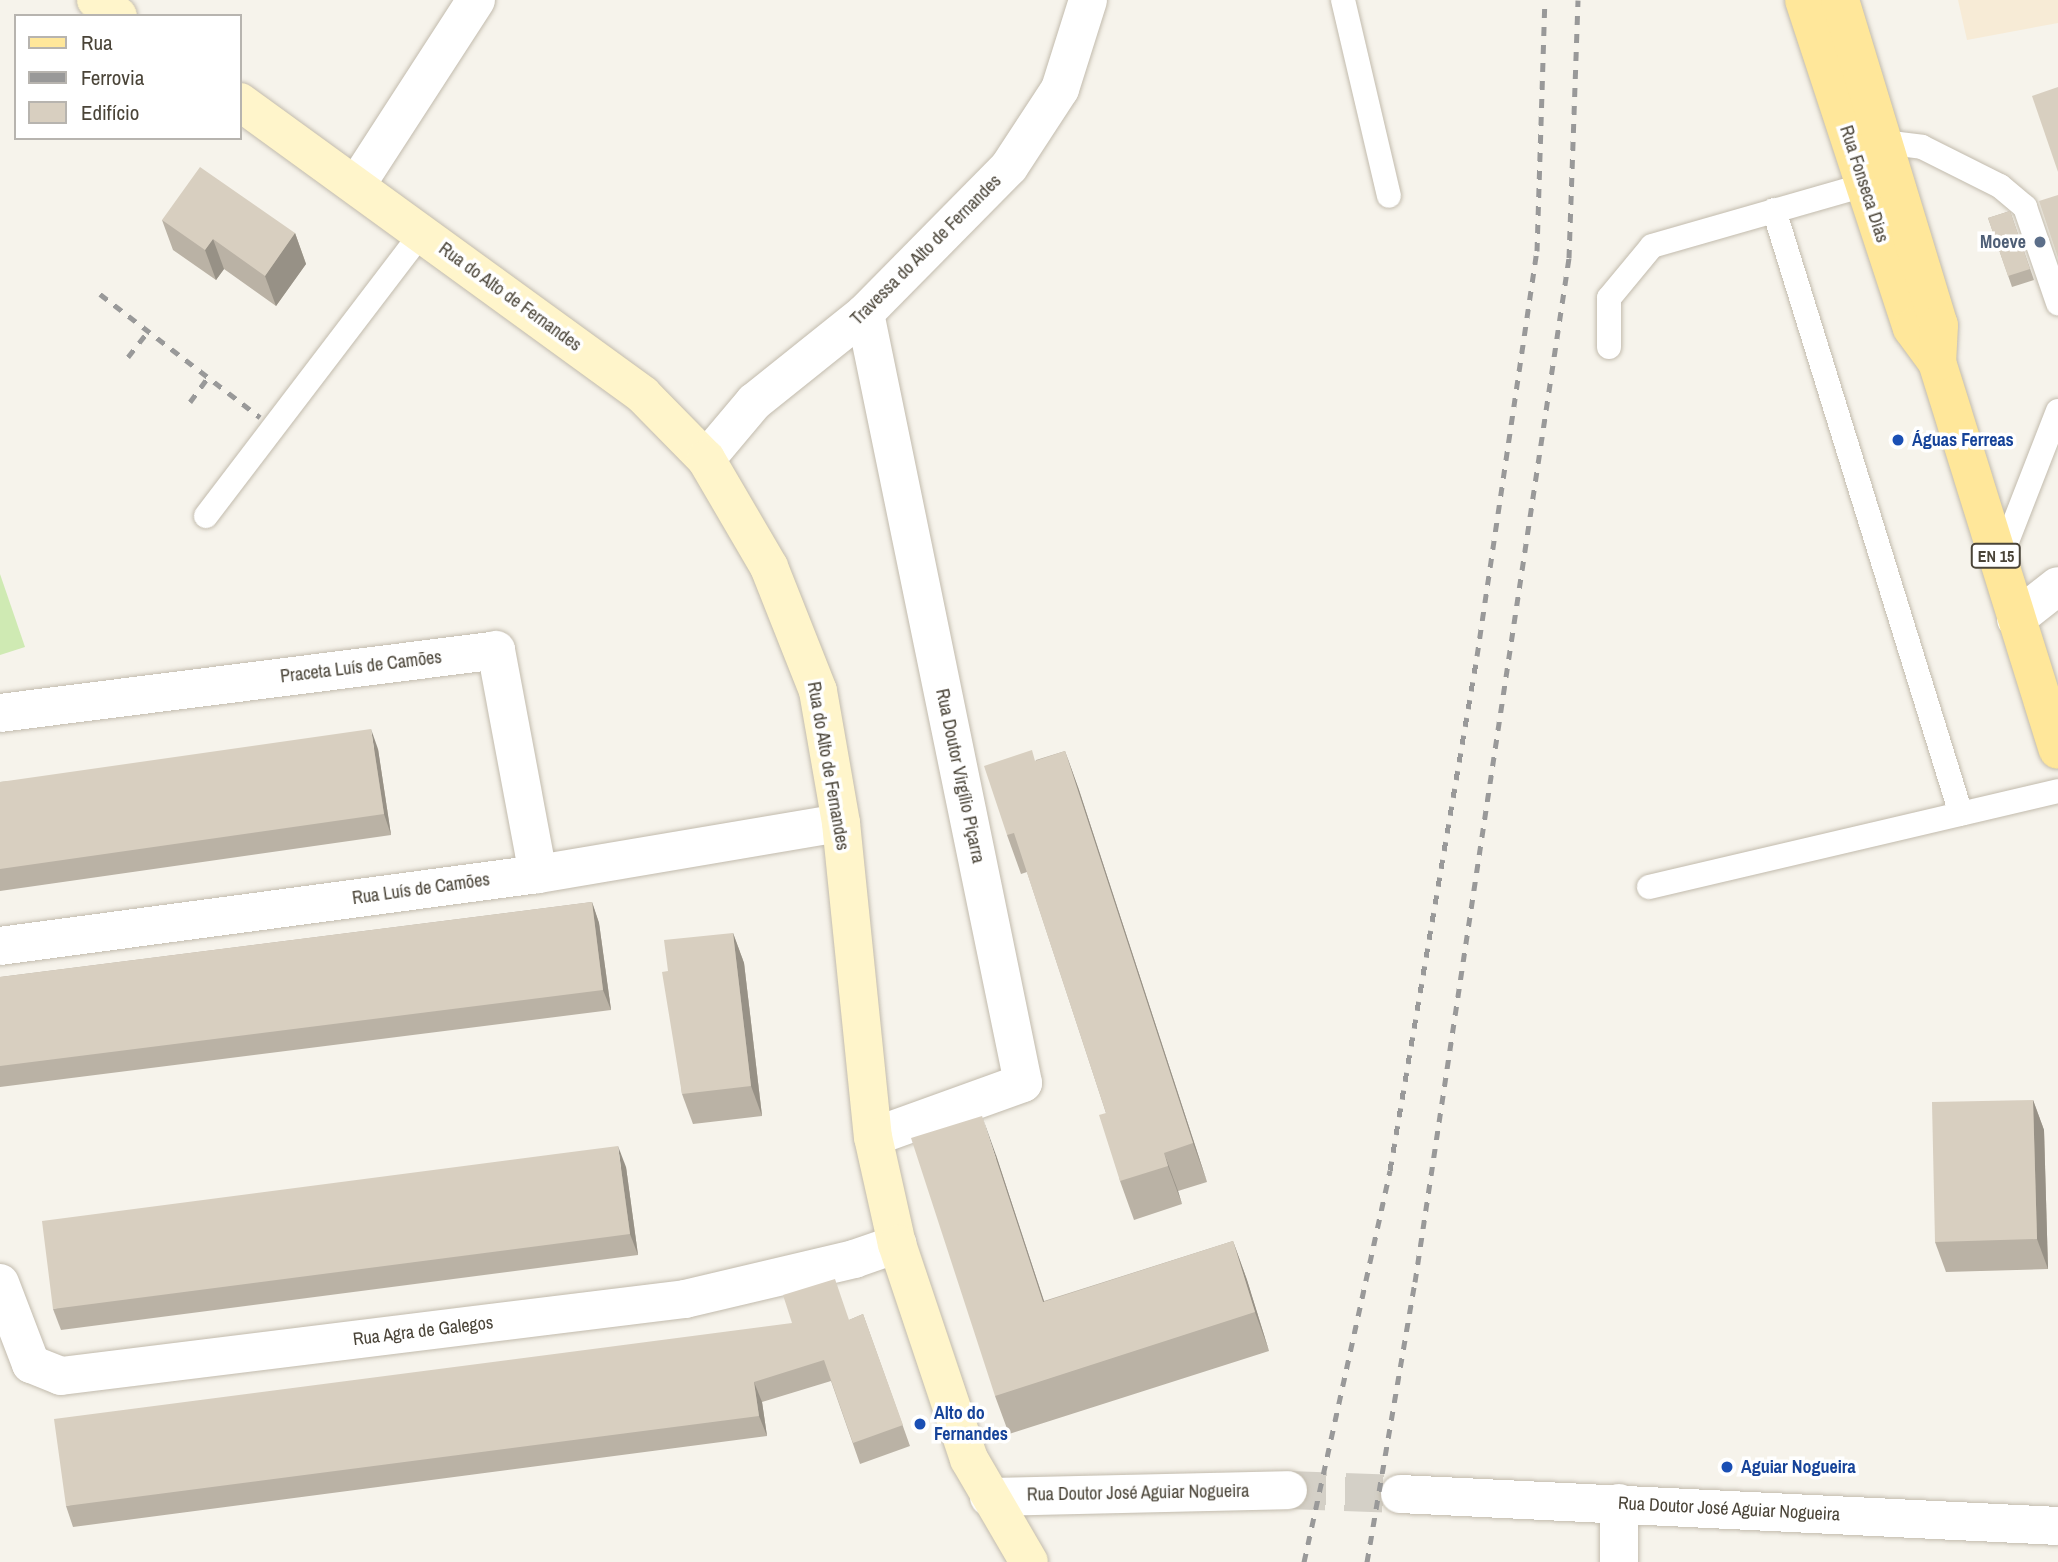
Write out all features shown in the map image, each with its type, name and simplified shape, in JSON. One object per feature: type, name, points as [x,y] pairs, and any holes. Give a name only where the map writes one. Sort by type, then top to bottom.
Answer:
[{"type":"main road","name":"Rua Fonseca Dias","points":[[1828,9],[1869,164],[1939,325],[1937,362],[2058,750]]},
{"type":"street","points":[[96,0],[115,14]]},
{"type":"street","points":[[357,184],[476,0]]},
{"type":"street","name":"Travessa do Alto de Fernandes","points":[[706,459],[754,402],[865,313],[1009,167],[1060,89],[1088,0]]},
{"type":"street","name":"Rua do Alto de Fernandes","points":[[242,103],[357,184],[643,395],[706,459],[769,567],[818,691],[841,823],[873,1137],[897,1244],[969,1459],[1029,1562]]},
{"type":"street","name":"Rua Doutor Virgílio Piçarra","points":[[865,313],[1023,1083],[873,1137]]},
{"type":"street","points":[[2016,619],[2058,586]]},
{"type":"street","name":"Praceta Luís de Camões","points":[[0,713],[496,650],[538,874]]},
{"type":"street","name":"Rua Luís de Camões","points":[[0,946],[538,874],[841,823]]},
{"type":"street","name":"Rua Agra de Galegos","points":[[0,1283],[31,1364],[61,1376],[685,1298],[854,1259],[897,1244]]},
{"type":"street","name":"Rua Doutor José Aguiar Nogueira","points":[[989,1497],[1288,1490]]},
{"type":"street","name":"Rua Doutor José Aguiar Nogueira","points":[[1400,1494],[2058,1526]]},
{"type":"street","points":[[1619,1503],[1619,1562]]},
{"type":"lane","points":[[1343,0],[1388,197]]},
{"type":"lane","points":[[1609,347],[1609,298],[1652,246],[1774,209],[1869,164],[1922,147],[2000,186],[2025,207],[2057,298]]},
{"type":"lane","points":[[1774,209],[1961,814]]},
{"type":"lane","points":[[206,516],[422,232]]},
{"type":"lane","points":[[1998,563],[2057,419]]},
{"type":"lane","points":[[1649,887],[2058,791]]},
{"type":"shaded area","points":[[1958,0],[2058,0],[2058,23],[1967,40]]},
{"type":"green space","points":[[0,574],[25,647],[0,655]]},
{"type":"building","points":[[2058,87],[2058,172],[2032,96]]},
{"type":"building","points":[[200,167],[295,233],[265,276],[213,239],[205,250],[162,220]]},
{"type":"building","points":[[2058,195],[2058,258],[2039,201]]},
{"type":"building","points":[[2010,211],[2030,269],[2008,276],[1988,218]]},
{"type":"building","points":[[371,729],[384,814],[0,869],[0,782]]},
{"type":"building","points":[[1032,750],[1035,761],[1065,751],[1193,1143],[1164,1153],[1168,1166],[1120,1181],[1099,1115],[1106,1113],[1014,833],[1007,835],[984,766]]},
{"type":"building","points":[[592,902],[603,990],[0,1066],[0,977]]},
{"type":"building","points":[[733,933],[751,1086],[682,1094],[662,972],[668,971],[664,940]]},
{"type":"building","points":[[2033,1100],[2037,1239],[1935,1242],[1932,1102]]},
{"type":"building","points":[[982,1116],[1043,1302],[1233,1241],[1255,1312],[995,1396],[911,1138]]},
{"type":"building","points":[[618,1146],[630,1234],[53,1309],[42,1221]]},
{"type":"building","points":[[835,1279],[849,1320],[863,1314],[903,1425],[853,1443],[824,1360],[754,1382],[759,1416],[66,1506],[54,1419],[792,1323],[783,1295]]},
{"type":"tunnel","points":[[1288,1490],[1400,1494]]},
{"type":"railway","points":[[1304,1562],[1390,1170],[1477,656],[1537,251],[1545,0]]},
{"type":"railway","points":[[1367,1562],[1415,1282],[1569,258],[1578,0]]},
{"type":"railway","points":[[100,294],[260,417]]},
{"type":"railway","points":[[128,357],[148,331]]},
{"type":"railway","points":[[190,402],[208,377]]},
{"type":"place","name":"Moeve","points":[[2040,242]]},
{"type":"place","name":"Águas Ferreas","points":[[1898,440]]},
{"type":"place","name":"Alto do Fernandes","points":[[920,1424]]},
{"type":"place","name":"Aguiar Nogueira","points":[[1727,1467]]}]
